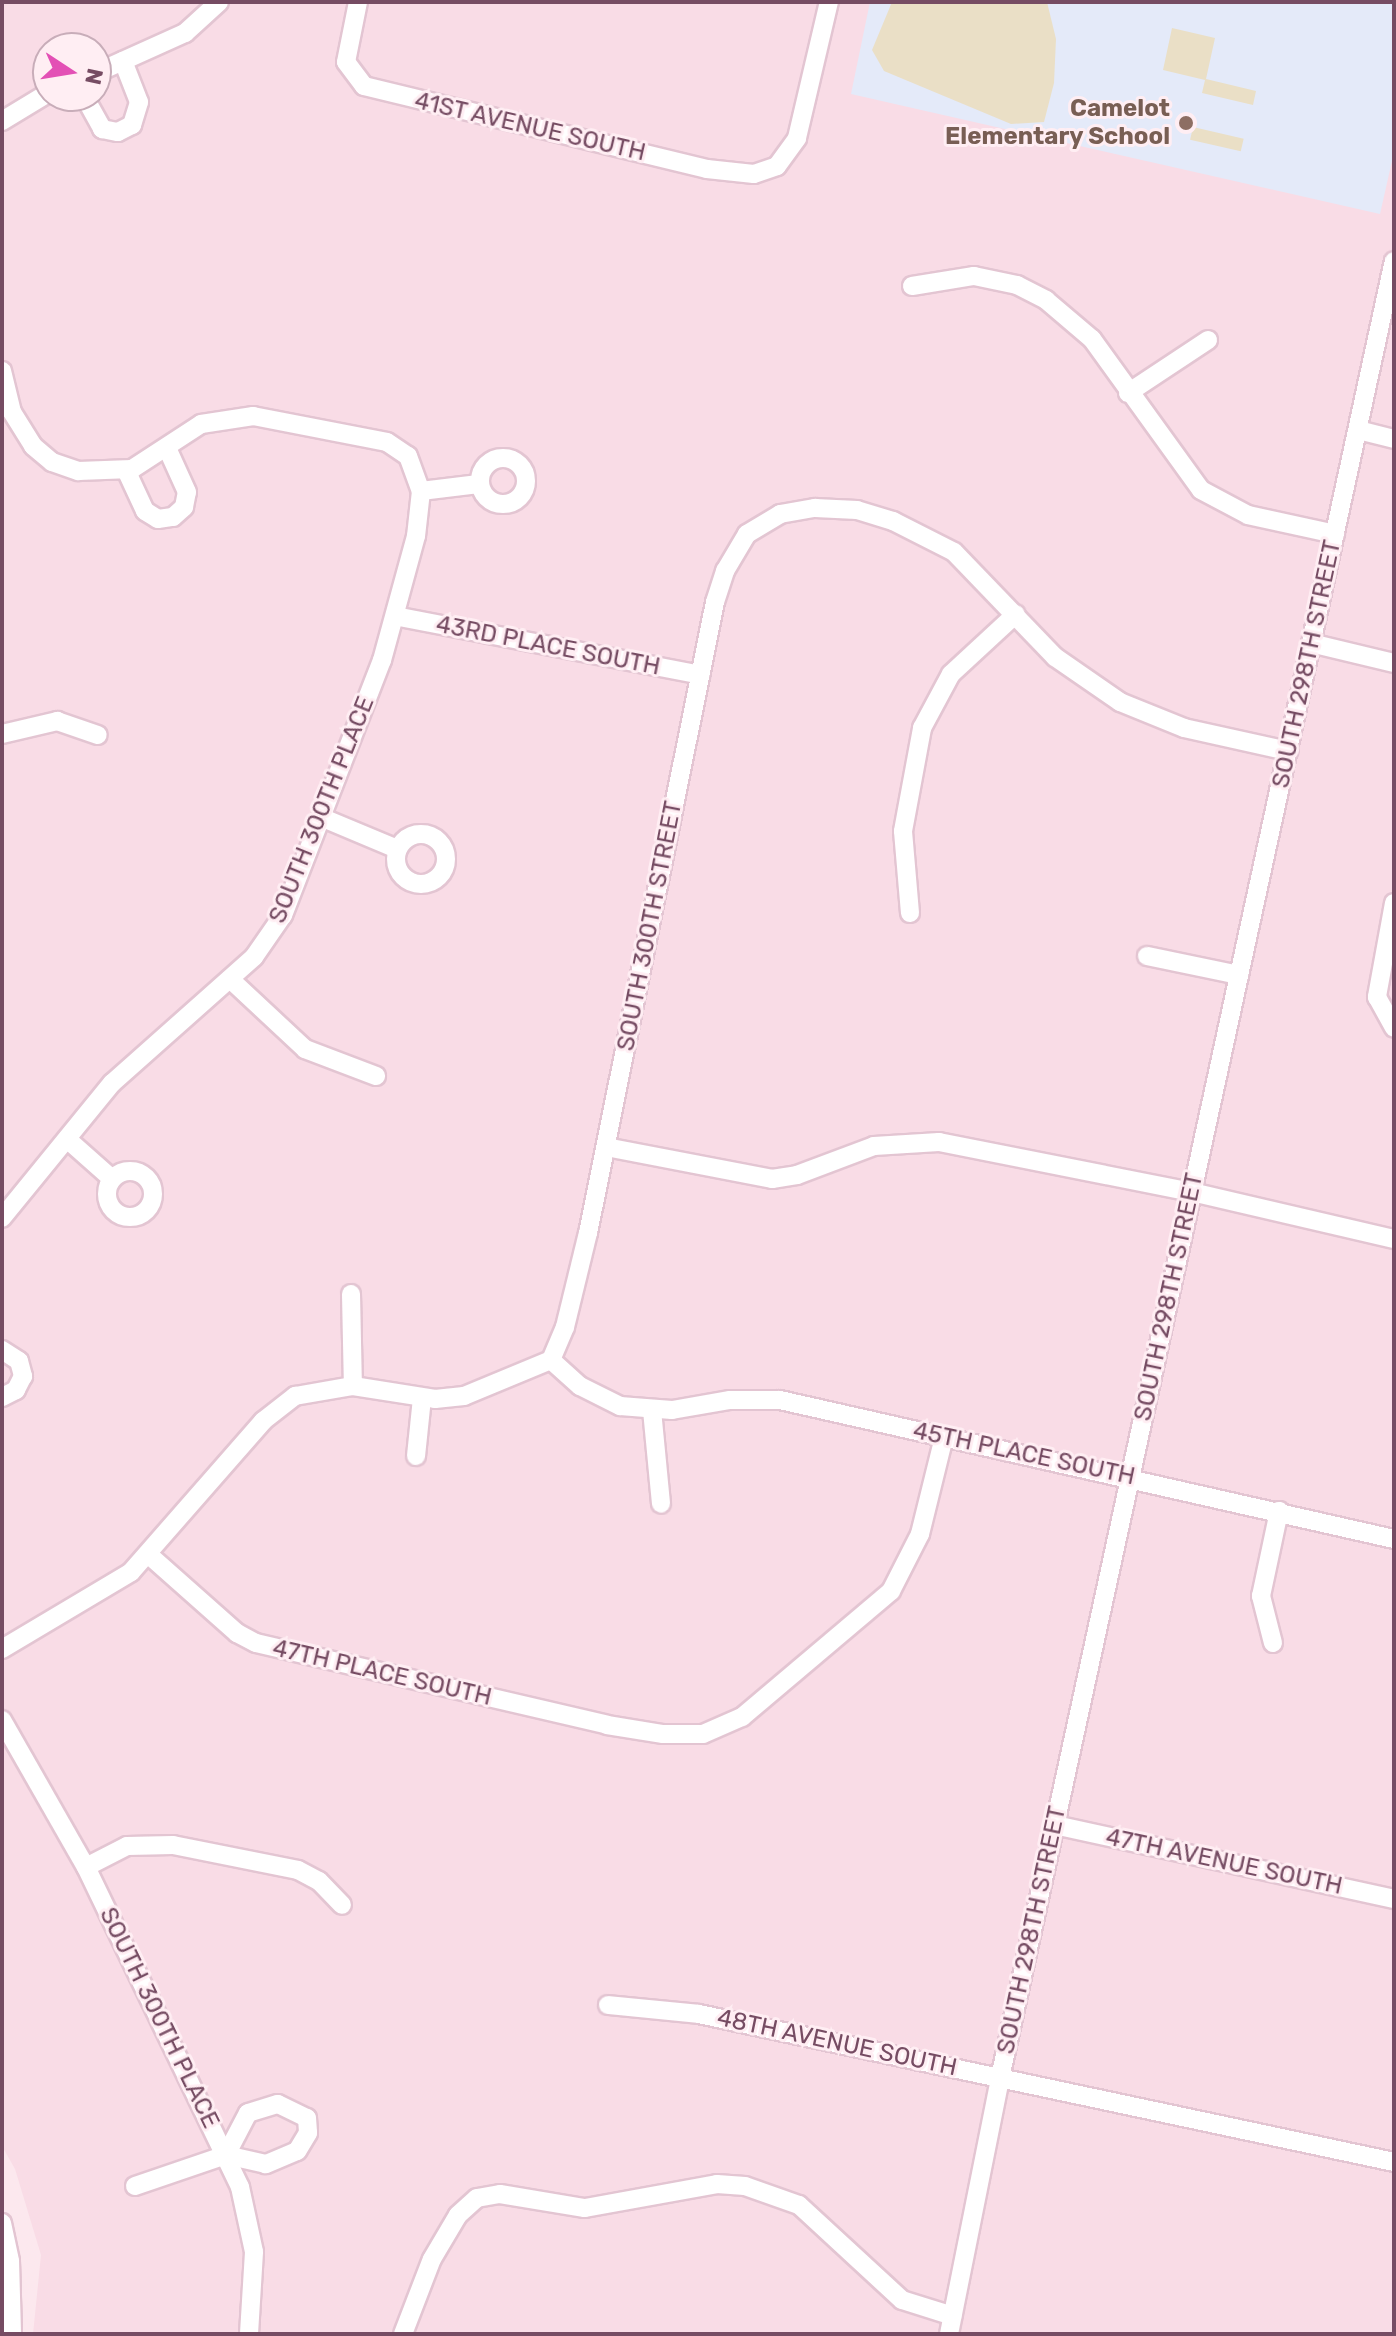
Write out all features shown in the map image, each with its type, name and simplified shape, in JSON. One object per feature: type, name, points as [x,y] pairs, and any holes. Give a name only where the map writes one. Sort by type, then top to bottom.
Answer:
[{"type":"street","points":[[112,66],[157,47],[197,25],[219,2]]},
{"type":"street","name":"41ST AVENUE SOUTH","points":[[358,2],[347,66],[369,89],[707,169],[763,173],[785,159],[797,138],[829,2]]},
{"type":"street","points":[[93,112],[102,129],[118,132],[132,125],[139,102],[123,61]]},
{"type":"street","points":[[2,121],[32,103]]},
{"type":"street","name":"SOUTH 298TH STREET","points":[[951,2325],[1000,2078],[1394,261]]},
{"type":"street","points":[[912,286],[932,279],[974,276],[1032,292],[1082,328],[1191,479],[1211,498],[1248,515],[1335,534]]},
{"type":"street","points":[[1128,393],[1208,340]]},
{"type":"street","points":[[2,371],[12,412],[40,453],[78,471],[126,470],[167,448],[201,424],[220,418],[302,422],[398,447],[415,467],[421,491],[479,484]]},
{"type":"street","points":[[1358,430],[1394,439]]},
{"type":"street","points":[[126,470],[145,511],[158,519],[173,517],[184,507],[187,492],[167,448]]},
{"type":"street","name":"SOUTH 300TH PLACE","points":[[2,1218],[143,1052],[254,957],[283,915],[323,818],[395,616],[416,536],[421,491]]},
{"type":"street","name":"SOUTH 300TH STREET","points":[[551,1360],[569,1312],[606,1147],[715,602],[736,549],[747,534],[780,514],[838,508],[893,521],[954,552],[1016,614]]},
{"type":"street","points":[[910,913],[903,831],[922,728],[951,674],[1016,614],[1055,657],[1120,702],[1184,728],[1288,751]]},
{"type":"street","name":"43RD PLACE SOUTH","points":[[395,616],[700,675]]},
{"type":"street","points":[[1311,643],[1394,663]]},
{"type":"street","points":[[2,734],[57,721],[98,735]]},
{"type":"street","points":[[323,818],[397,849]]},
{"type":"street","points":[[1392,1026],[1377,997],[1394,903]]},
{"type":"street","points":[[1147,956],[1239,975]]},
{"type":"street","points":[[230,979],[305,1049],[376,1076]]},
{"type":"street","points":[[67,1139],[112,1179]]},
{"type":"street","points":[[606,1147],[772,1179],[797,1175],[874,1146],[939,1142],[1192,1192],[1394,1239]]},
{"type":"street","points":[[351,1294],[353,1386]]},
{"type":"street","points":[[2,1350],[14,1355],[23,1376],[16,1390],[2,1397]]},
{"type":"street","points":[[2,1649],[108,1591],[149,1555],[278,1407],[307,1391],[353,1386],[422,1398],[464,1396],[551,1360]]},
{"type":"street","name":"45TH PLACE SOUTH","points":[[551,1360],[593,1395],[620,1406],[652,1410],[769,1399],[1130,1476],[1394,1539]]},
{"type":"street","points":[[416,1456],[422,1398]]},
{"type":"street","points":[[652,1410],[661,1504]]},
{"type":"street","name":"47TH PLACE SOUTH","points":[[149,1555],[237,1633],[277,1649],[607,1725],[686,1735],[723,1727],[758,1705],[901,1579],[920,1534],[944,1437]]},
{"type":"street","points":[[1273,1643],[1261,1596],[1279,1511]]},
{"type":"street","name":"SOUTH 300TH PLACE","points":[[2,1720],[86,1867],[226,2155],[251,2223],[254,2304],[249,2334]]},
{"type":"street","name":"47TH AVENUE SOUTH","points":[[1055,1825],[1394,1899]]},
{"type":"street","points":[[86,1867],[127,1846],[173,1845],[298,1870],[319,1881],[342,1905]]},
{"type":"street","name":"48TH AVENUE SOUTH","points":[[608,2005],[699,2014],[1394,2162]]},
{"type":"street","points":[[135,2186],[226,2155]]},
{"type":"street","points":[[403,2334],[432,2259],[458,2215],[477,2198],[500,2194],[585,2208],[717,2184],[745,2186],[799,2205],[902,2300],[951,2325]]},
{"type":"street","points":[[2,2223],[12,2334]]},
{"type":"shaded area","points":[[2,2],[1394,2],[1394,2334],[33,2334],[41,2255],[15,2169],[2,2146]]},
{"type":"shaded area","name":"Camelot Elementary School","points":[[870,2],[1394,2],[1394,152],[1380,214],[851,94]]},
{"type":"shaded area","points":[[892,2],[1047,2],[1056,39],[1054,83],[1044,122],[1011,124],[884,71],[872,50]]},
{"type":"shaded area","points":[[1172,28],[1215,38],[1206,79],[1256,91],[1253,105],[1202,93],[1205,80],[1163,70]]},
{"type":"shaded area","points":[[1193,127],[1244,139],[1241,151],[1190,140]]},
{"type":"place","name":"Camelot Elementary School","points":[[1186,123]]}]
